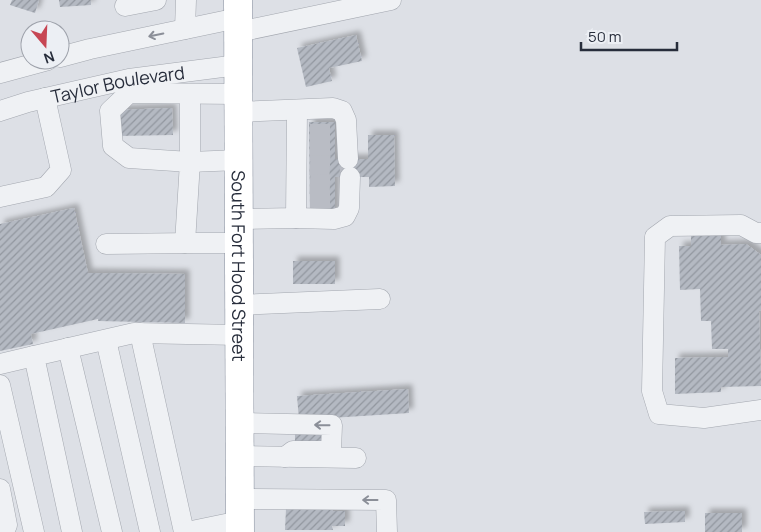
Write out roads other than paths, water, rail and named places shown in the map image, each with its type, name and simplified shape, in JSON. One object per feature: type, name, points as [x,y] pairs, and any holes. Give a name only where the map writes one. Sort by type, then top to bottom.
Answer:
[{"type":"highway","name":"South Fort Hood Street","points":[[238,17],[240,517]]},
{"type":"street","points":[[125,6],[156,0]]},
{"type":"street","points":[[185,29],[186,0]]},
{"type":"street","points":[[70,54],[238,17],[391,0]]},
{"type":"street","name":"Taylor Boulevard","points":[[0,111],[45,98],[129,79],[238,64]]},
{"type":"street","name":"Taylor Boulevard","points":[[0,73],[20,68]]},
{"type":"street","points":[[239,160],[190,162],[129,158],[113,146],[110,111],[129,93],[190,94],[238,103],[297,110],[333,108],[342,111],[346,120],[343,168],[350,208],[345,216],[334,219],[303,172],[297,110]]},
{"type":"street","points":[[185,243],[190,162],[190,94]]},
{"type":"street","points":[[0,197],[46,187],[61,170],[45,98]]},
{"type":"street","points":[[106,244],[185,243],[239,231],[303,172]]},
{"type":"street","points":[[761,233],[756,233],[741,225],[670,226],[655,237],[652,391],[660,414],[704,418],[761,410]]},
{"type":"street","points":[[240,304],[380,299]]},
{"type":"street","points":[[0,364],[134,333],[240,335]]},
{"type":"street","points":[[140,333],[185,532],[240,517],[386,500],[387,532]]},
{"type":"street","points":[[106,340],[150,532]]},
{"type":"street","points":[[68,348],[112,532]]},
{"type":"street","points":[[34,356],[72,532]]},
{"type":"street","points":[[0,385],[34,532]]},
{"type":"street","points":[[240,423],[332,425],[331,451],[292,451],[285,457]]},
{"type":"street","points":[[240,456],[356,458]]},
{"type":"street","points":[[0,489],[7,525],[4,532]]},
{"type":"tunnel","points":[[310,134],[335,134]]},
{"type":"tunnel","points":[[310,151],[335,151]]},
{"type":"tunnel","points":[[310,165],[349,167]]},
{"type":"tunnel","points":[[310,184],[335,185]]},
{"type":"tunnel","points":[[310,201],[335,201]]}]
